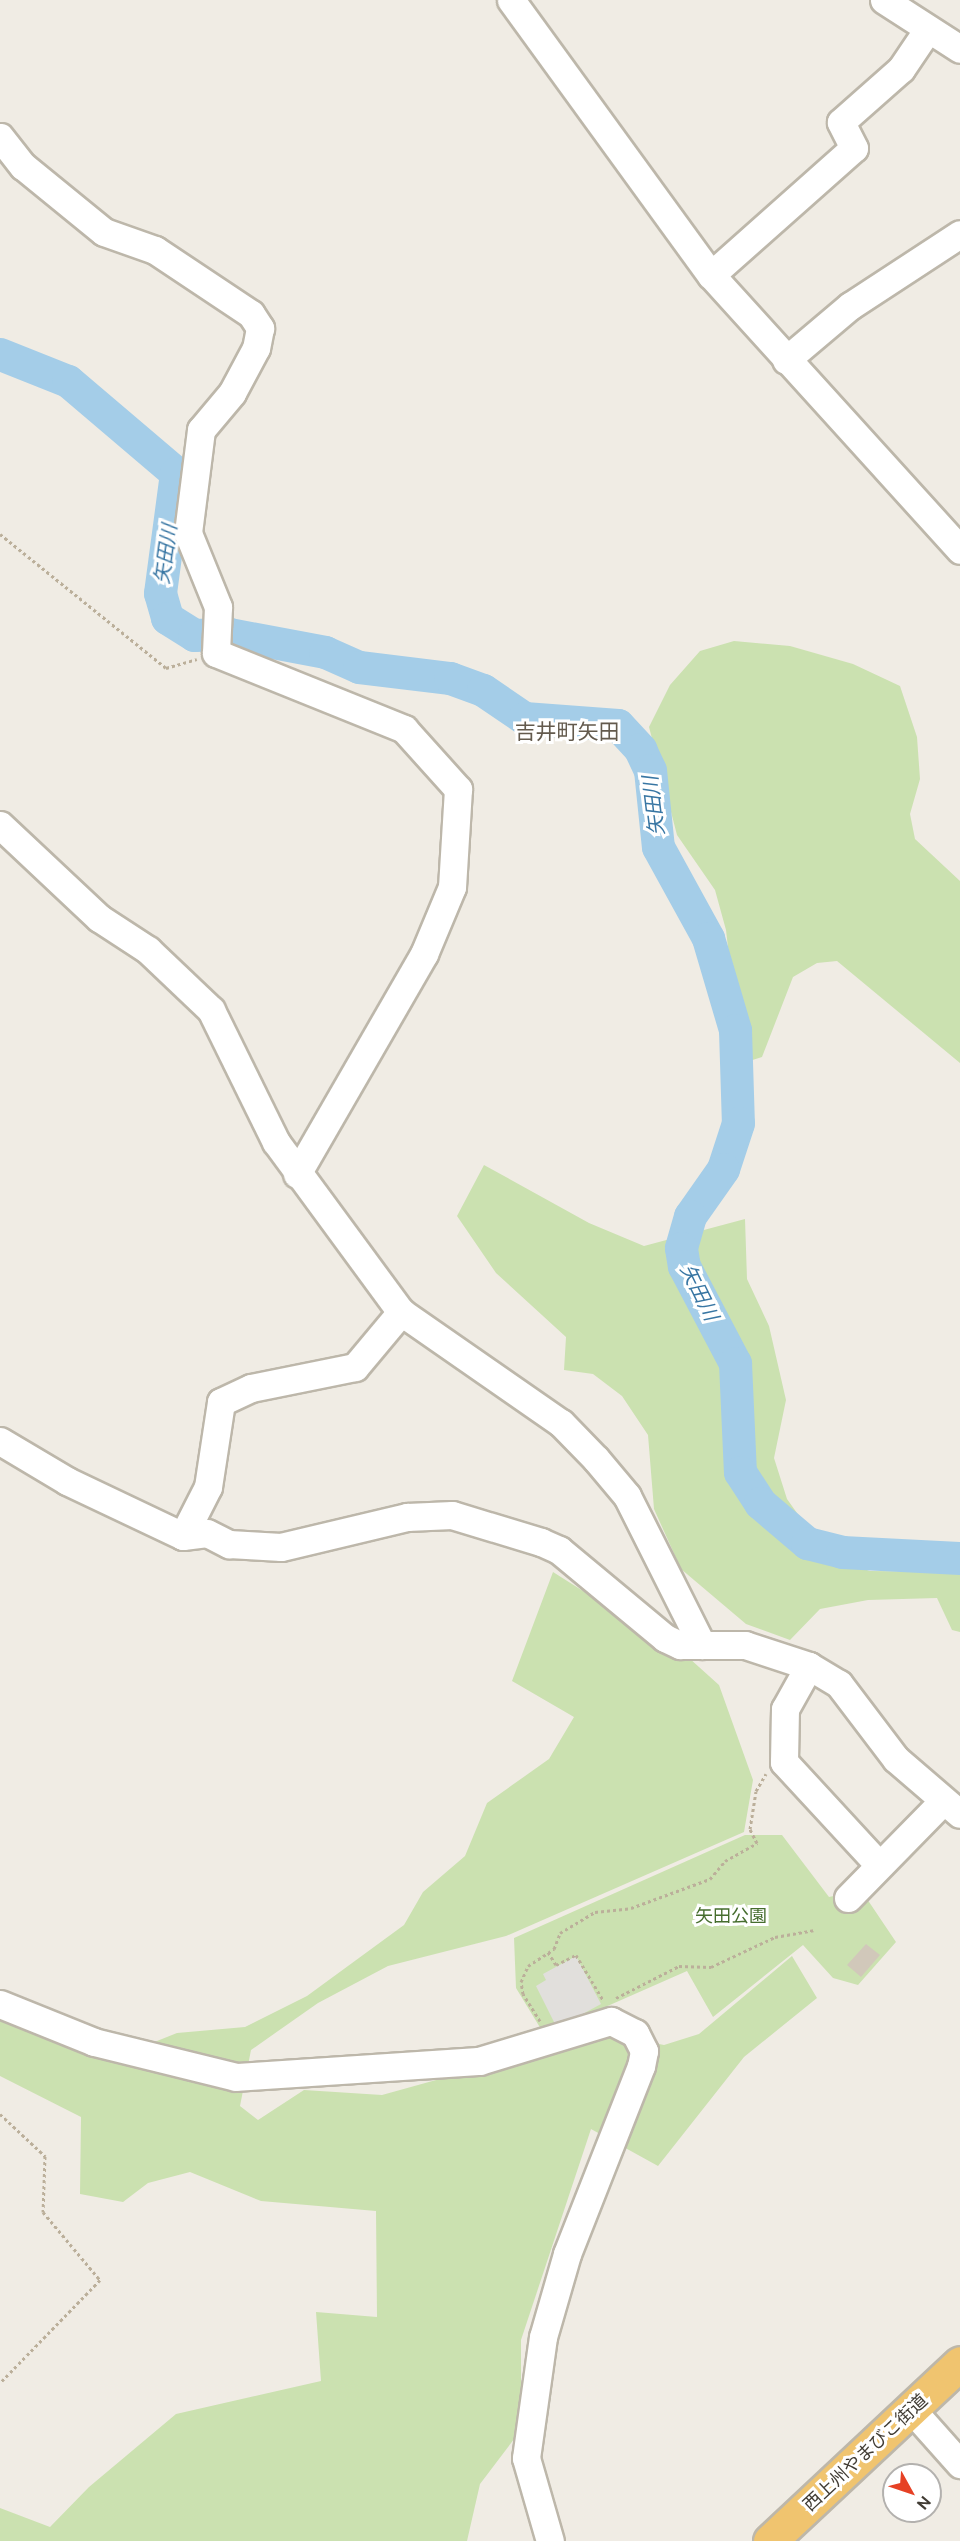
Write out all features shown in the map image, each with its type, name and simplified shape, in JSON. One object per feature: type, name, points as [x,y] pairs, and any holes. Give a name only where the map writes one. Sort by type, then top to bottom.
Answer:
[{"type":"highway","name":"西上州やまびこ街道","points":[[770,2541],[960,2363]]},
{"type":"street","points":[[511,0],[711,275],[960,550]]},
{"type":"street","points":[[884,0],[960,49]]},
{"type":"street","points":[[711,275],[854,148],[841,122],[901,69],[928,28]]},
{"type":"street","points":[[0,137],[23,166],[104,232],[155,250],[251,314],[260,328],[256,348],[232,393],[201,430],[188,533],[218,607],[216,653],[404,729],[458,789],[448,897],[424,954],[297,1174]]},
{"type":"street","points":[[786,360],[850,306],[960,234]]},
{"type":"street","points":[[0,825],[99,918],[148,950],[211,1010],[297,1174],[401,1312],[561,1423],[596,1459],[627,1496],[702,1645]]},
{"type":"street","points":[[183,1536],[208,1487],[221,1402],[251,1388],[355,1367],[401,1312]]},
{"type":"street","points":[[0,1441],[67,1481],[183,1536],[207,1533],[229,1544],[281,1547],[407,1517],[453,1515],[559,1550],[665,1638],[680,1645],[744,1646],[808,1666],[839,1684],[896,1759],[952,1807],[878,1864],[848,1898]]},
{"type":"street","points":[[808,1666],[785,1709],[783,1755],[809,1794],[878,1864]]},
{"type":"street","points":[[0,2004],[94,2042],[236,2077],[479,2061],[611,2021],[635,2033],[644,2051],[567,2254],[543,2337],[526,2458],[550,2541]]},
{"type":"street","points":[[911,2409],[960,2464]]},
{"type":"path","points":[[0,534],[166,668],[216,653]]},
{"type":"path","points":[[552,2037],[529,2006],[521,1982],[528,1966],[548,1952],[560,1933],[595,1912],[631,1908],[710,1879],[725,1861],[757,1843],[750,1829],[756,1791],[783,1755]]},
{"type":"path","points":[[548,1952],[556,1965],[576,1955],[601,2000],[619,1998],[679,1966],[711,1967],[775,1937],[813,1930]]},
{"type":"path","points":[[0,2114],[45,2156],[43,2212],[100,2280],[0,2383]]},
{"type":"green space","points":[[734,641],[790,646],[853,664],[900,686],[917,737],[920,779],[910,814],[915,839],[960,881],[960,1063],[837,961],[817,963],[793,977],[762,1057],[743,1063],[726,1049],[719,1019],[731,974],[726,930],[715,890],[677,835],[649,727],[670,685],[700,651]]},
{"type":"green space","points":[[484,1165],[589,1223],[644,1246],[745,1219],[747,1279],[769,1326],[786,1400],[774,1458],[787,1499],[829,1558],[870,1571],[960,1572],[960,1632],[952,1630],[937,1598],[868,1600],[820,1609],[790,1640],[746,1624],[681,1569],[654,1509],[648,1435],[622,1396],[593,1374],[564,1370],[566,1337],[496,1273],[457,1216]]},
{"type":"green space","points":[[553,1572],[689,1658],[719,1685],[753,1780],[744,1832],[506,1936],[388,1966],[318,2003],[251,2050],[240,2106],[258,2120],[304,2090],[382,2095],[605,2033],[664,2045],[699,2034],[792,1956],[817,1998],[744,2057],[658,2166],[591,2129],[521,2340],[521,2430],[480,2484],[467,2541],[0,2541],[0,2508],[50,2527],[89,2487],[176,2414],[321,2381],[316,2312],[377,2317],[376,2211],[261,2201],[190,2172],[148,2183],[123,2202],[80,2194],[81,2117],[0,2076],[0,2017],[107,2061],[177,2033],[245,2027],[307,1996],[404,1925],[423,1892],[465,1856],[487,1803],[549,1759],[574,1717],[512,1681]]},
{"type":"green space","name":"矢田公園","points":[[745,1835],[782,1835],[829,1897],[861,1890],[896,1942],[858,1985],[833,1978],[803,1945],[713,2017],[687,1971],[544,2034],[516,1988],[514,1938]]},
{"type":"shaded area","points":[[576,1956],[601,2004],[557,2028],[536,1986],[546,1980],[543,1974]]},
{"type":"building","points":[[866,1944],[880,1955],[861,1977],[847,1965]]},
{"type":"waterway","name":"矢田川","points":[[0,354],[68,381],[176,473],[160,593],[167,618],[194,635],[229,634],[325,652],[359,667],[450,678],[483,690],[524,718],[618,725],[640,749],[650,770],[658,847],[708,938],[735,1030],[738,1123],[723,1169],[690,1216],[681,1248],[684,1266],[735,1363],[740,1472],[760,1503],[807,1543],[842,1552],[960,1558]]},
{"type":"district","name":"吉井町矢田","points":[[567,731]]}]
